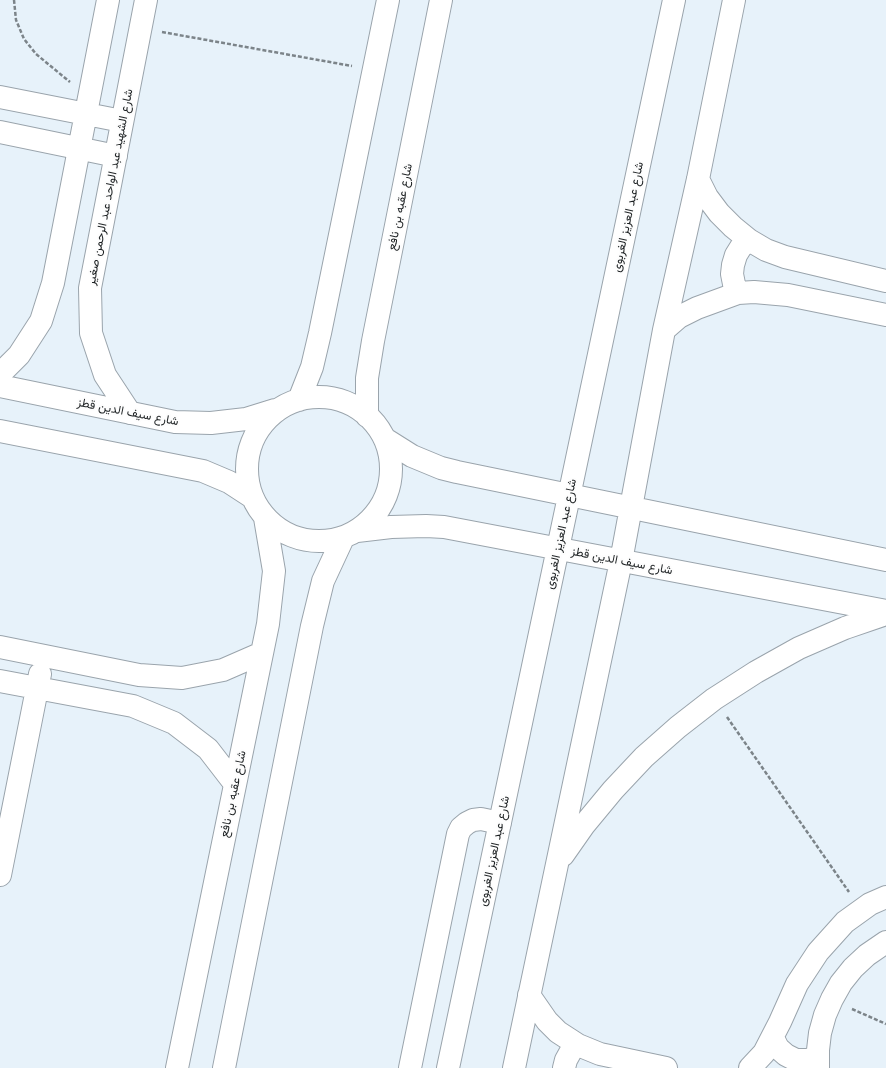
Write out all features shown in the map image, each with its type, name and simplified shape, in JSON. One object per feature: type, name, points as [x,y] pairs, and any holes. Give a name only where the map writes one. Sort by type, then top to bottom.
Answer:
[{"type":"street","points":[[0,374],[19,355],[40,321],[53,282],[108,0]]},
{"type":"street","name":"شارع الشهيد عبد الواحد عبد الرحمن صغير","points":[[130,413],[105,375],[91,333],[90,288],[146,0]]},
{"type":"street","points":[[265,518],[252,497],[246,473],[249,448],[261,425],[290,404],[312,367],[388,0]]},
{"type":"street","name":"شارع عقبه بن نافع","points":[[368,416],[367,378],[373,341],[442,0]]},
{"type":"street","name":"شارع عبد العزيز الغربوى","points":[[448,1068],[674,0]]},
{"type":"street","points":[[514,1068],[621,561],[664,330],[698,179],[734,0]]},
{"type":"street","points":[[0,97],[87,106],[122,121]]},
{"type":"street","points":[[0,132],[116,156]]},
{"type":"street","points":[[698,179],[707,197],[719,213],[749,240],[766,250],[784,257],[884,279]]},
{"type":"street","points":[[738,293],[733,279],[733,264],[736,255],[749,240]]},
{"type":"street","points":[[664,330],[679,317],[697,308],[738,293],[754,292],[788,295],[886,315]]},
{"type":"street","name":"شارع سيف الدين قطز","points":[[0,386],[175,422],[211,423],[246,419],[290,404],[324,397],[347,402],[368,416],[377,426],[385,439]]},
{"type":"street","points":[[0,431],[203,471],[229,482],[252,497]]},
{"type":"street","points":[[385,439],[412,456],[441,468],[886,560]]},
{"type":"street","points":[[224,1068],[314,619],[323,581],[350,534],[373,518],[384,500],[390,480],[391,460],[385,439]]},
{"type":"street","name":"شارع عقبه بن نافع","points":[[177,1068],[268,624],[274,571],[265,518]]},
{"type":"street","name":"شارع سيف الدين قطز","points":[[265,518],[287,535],[315,542],[391,526],[444,527],[886,613]]},
{"type":"street","points":[[558,863],[584,825],[618,784],[644,757],[678,726],[714,699],[756,672],[799,648],[845,628],[886,613]]},
{"type":"street","points":[[235,784],[208,749],[174,723],[133,706],[38,688],[1,684],[4,648],[139,675],[182,678],[223,670],[262,653]]},
{"type":"street","points":[[0,875],[44,656]]},
{"type":"street","points":[[410,1068],[458,834],[467,823],[473,820],[481,819],[500,823]]},
{"type":"street","points":[[750,1068],[764,1053],[773,1038],[797,984],[818,952],[845,922],[861,910],[886,897]]},
{"type":"street","points":[[773,1038],[778,1048],[786,1055],[796,1060],[807,1060],[818,1063],[820,1033],[824,1015],[832,999],[841,983],[853,968],[867,955],[886,942]]},
{"type":"street","points":[[529,995],[547,1021],[558,1032],[578,1045],[600,1054],[666,1068]]},
{"type":"street","points":[[564,1068],[571,1051],[578,1045]]},
{"type":"path","points":[[13,0],[16,20],[24,39],[36,54],[87,106]]},
{"type":"path","points":[[140,28],[374,70]]},
{"type":"path","points":[[714,699],[861,910]]},
{"type":"path","points":[[832,999],[886,1024]]}]
